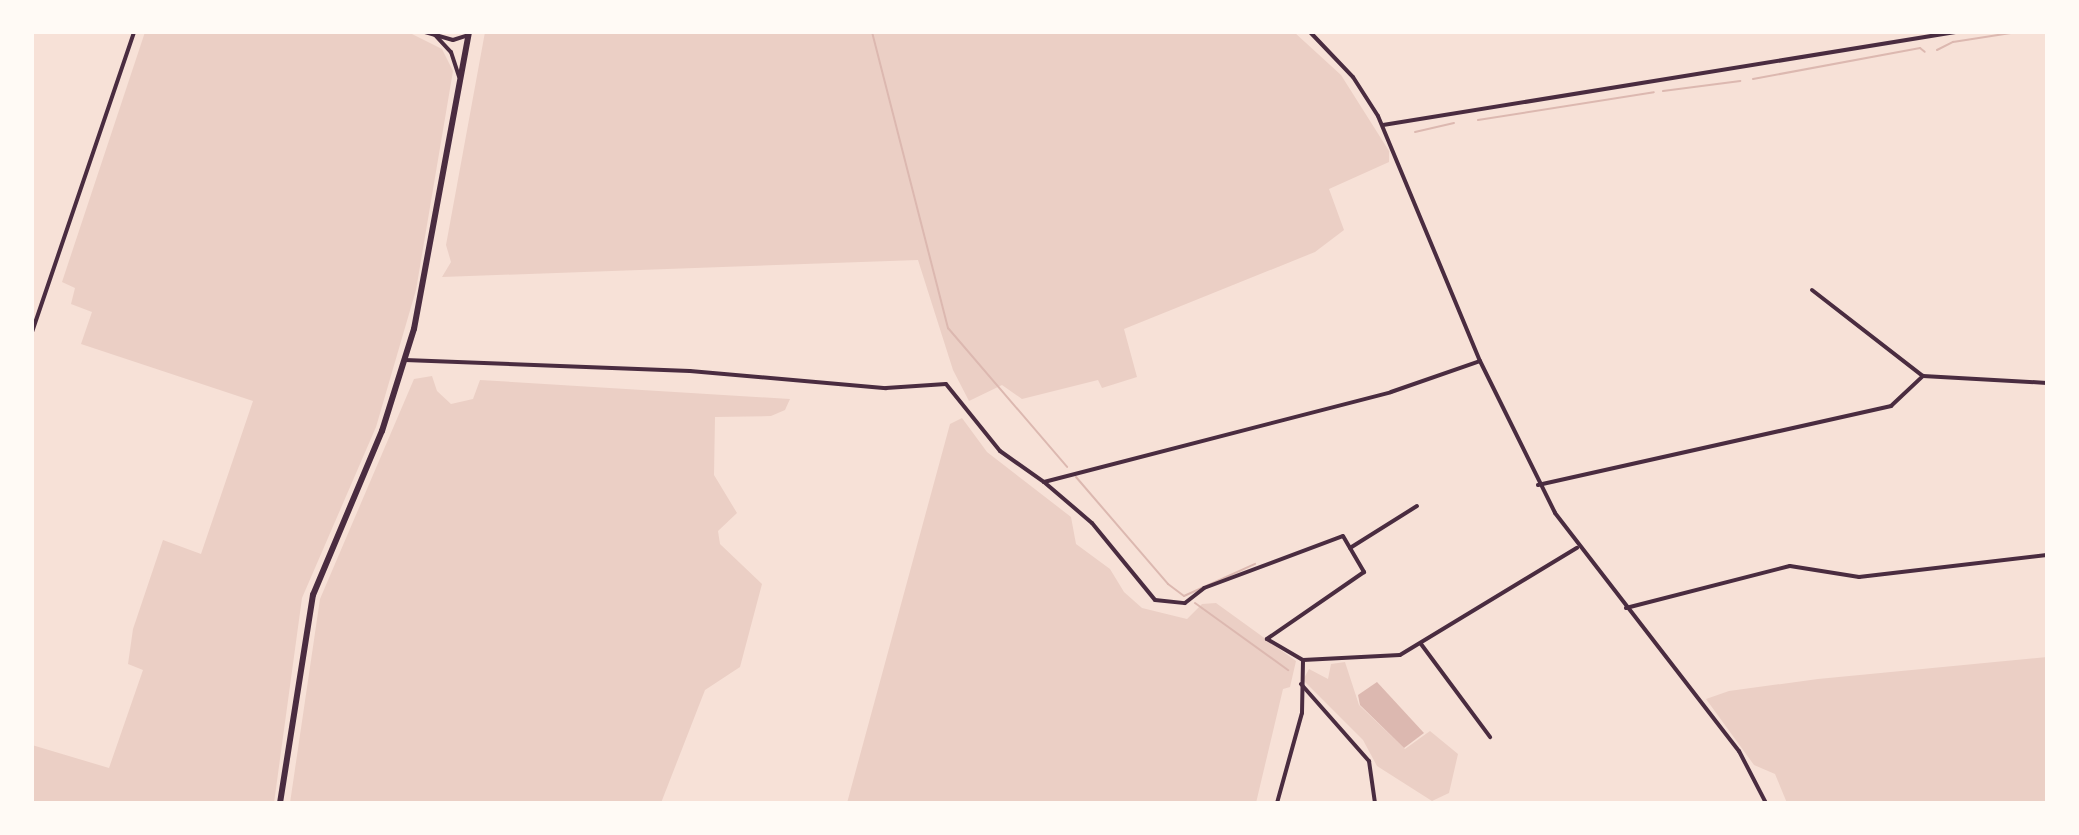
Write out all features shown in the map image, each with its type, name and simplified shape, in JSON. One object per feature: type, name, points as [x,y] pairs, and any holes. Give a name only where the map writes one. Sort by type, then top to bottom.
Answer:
[{"type":"main road","points":[[280,803],[313,595],[368,467],[405,360],[434,240],[467,33]]},
{"type":"street","points":[[32,332],[134,32]]},
{"type":"street","points":[[425,32],[453,40],[467,33]]},
{"type":"street","points":[[1310,32],[1361,87],[1383,125],[1480,361],[1538,485],[1577,548],[1739,751],[1766,803]]},
{"type":"street","points":[[1383,125],[1956,32]]},
{"type":"street","points":[[435,35],[454,58],[460,83]]},
{"type":"street","points":[[1812,290],[1923,376],[2047,383]]},
{"type":"street","points":[[405,360],[690,371],[886,388],[946,384],[1000,451],[1044,482],[1092,523],[1148,596],[1185,603],[1204,588],[1337,535],[1350,548],[1364,572],[1267,639],[1303,660],[1382,658],[1421,644],[1577,548]]},
{"type":"street","points":[[1044,482],[1391,392],[1480,361]]},
{"type":"street","points":[[1538,485],[1891,406],[1923,376]]},
{"type":"street","points":[[1350,548],[1417,506]]},
{"type":"street","points":[[1626,608],[1790,566],[1859,577],[2047,555]]},
{"type":"street","points":[[1421,644],[1490,737]]},
{"type":"street","points":[[1277,803],[1302,713],[1299,682],[1303,660]]},
{"type":"street","points":[[1299,682],[1325,705],[1369,761],[1375,803]]},
{"type":"shaded area","points":[[145,32],[408,32],[442,49],[453,71],[416,290],[376,427],[302,598],[274,803],[32,803],[32,745],[109,768],[143,670],[128,664],[133,629],[163,540],[201,554],[253,401],[81,344],[92,312],[71,304],[75,288],[62,282]]},
{"type":"shaded area","points":[[485,32],[1294,32],[1341,75],[1389,151],[1389,162],[1329,189],[1344,230],[1315,252],[1124,329],[1137,377],[1102,388],[1098,380],[1022,399],[1002,385],[969,401],[953,370],[918,260],[442,277],[451,262],[446,245]]},
{"type":"shaded area","points":[[432,376],[437,391],[451,404],[473,399],[480,380],[790,399],[785,410],[771,416],[715,417],[714,475],[737,513],[718,531],[720,544],[762,584],[740,667],[705,690],[661,803],[290,803],[320,599],[414,379]]},
{"type":"shaded area","points":[[962,418],[987,452],[1071,517],[1076,544],[1110,569],[1124,592],[1142,608],[1187,619],[1202,604],[1216,603],[1296,661],[1290,687],[1283,689],[1256,803],[847,803],[950,424]]},
{"type":"shaded area","points":[[2047,657],[2047,803],[1787,803],[1775,774],[1754,765],[1706,699],[1729,691],[1818,679]]},
{"type":"shaded area","points":[[1345,662],[1359,705],[1405,749],[1430,731],[1458,754],[1449,793],[1432,801],[1377,766],[1363,740],[1303,680],[1309,669],[1328,679],[1331,664]]},
{"type":"shaded area","points":[[1377,682],[1424,733],[1404,748],[1360,705],[1358,695]]},
{"type":"waterway","points":[[872,32],[948,328],[1067,467]]},
{"type":"waterway","points":[[1937,50],[1953,42],[2017,32]]},
{"type":"waterway","points":[[1753,79],[1920,48],[1925,52]]},
{"type":"waterway","points":[[1663,91],[1740,81]]},
{"type":"waterway","points":[[1478,120],[1654,92]]},
{"type":"waterway","points":[[1415,132],[1454,123]]},
{"type":"waterway","points":[[1076,477],[1168,584],[1184,596],[1255,564]]},
{"type":"waterway","points":[[1195,603],[1288,670]]}]
